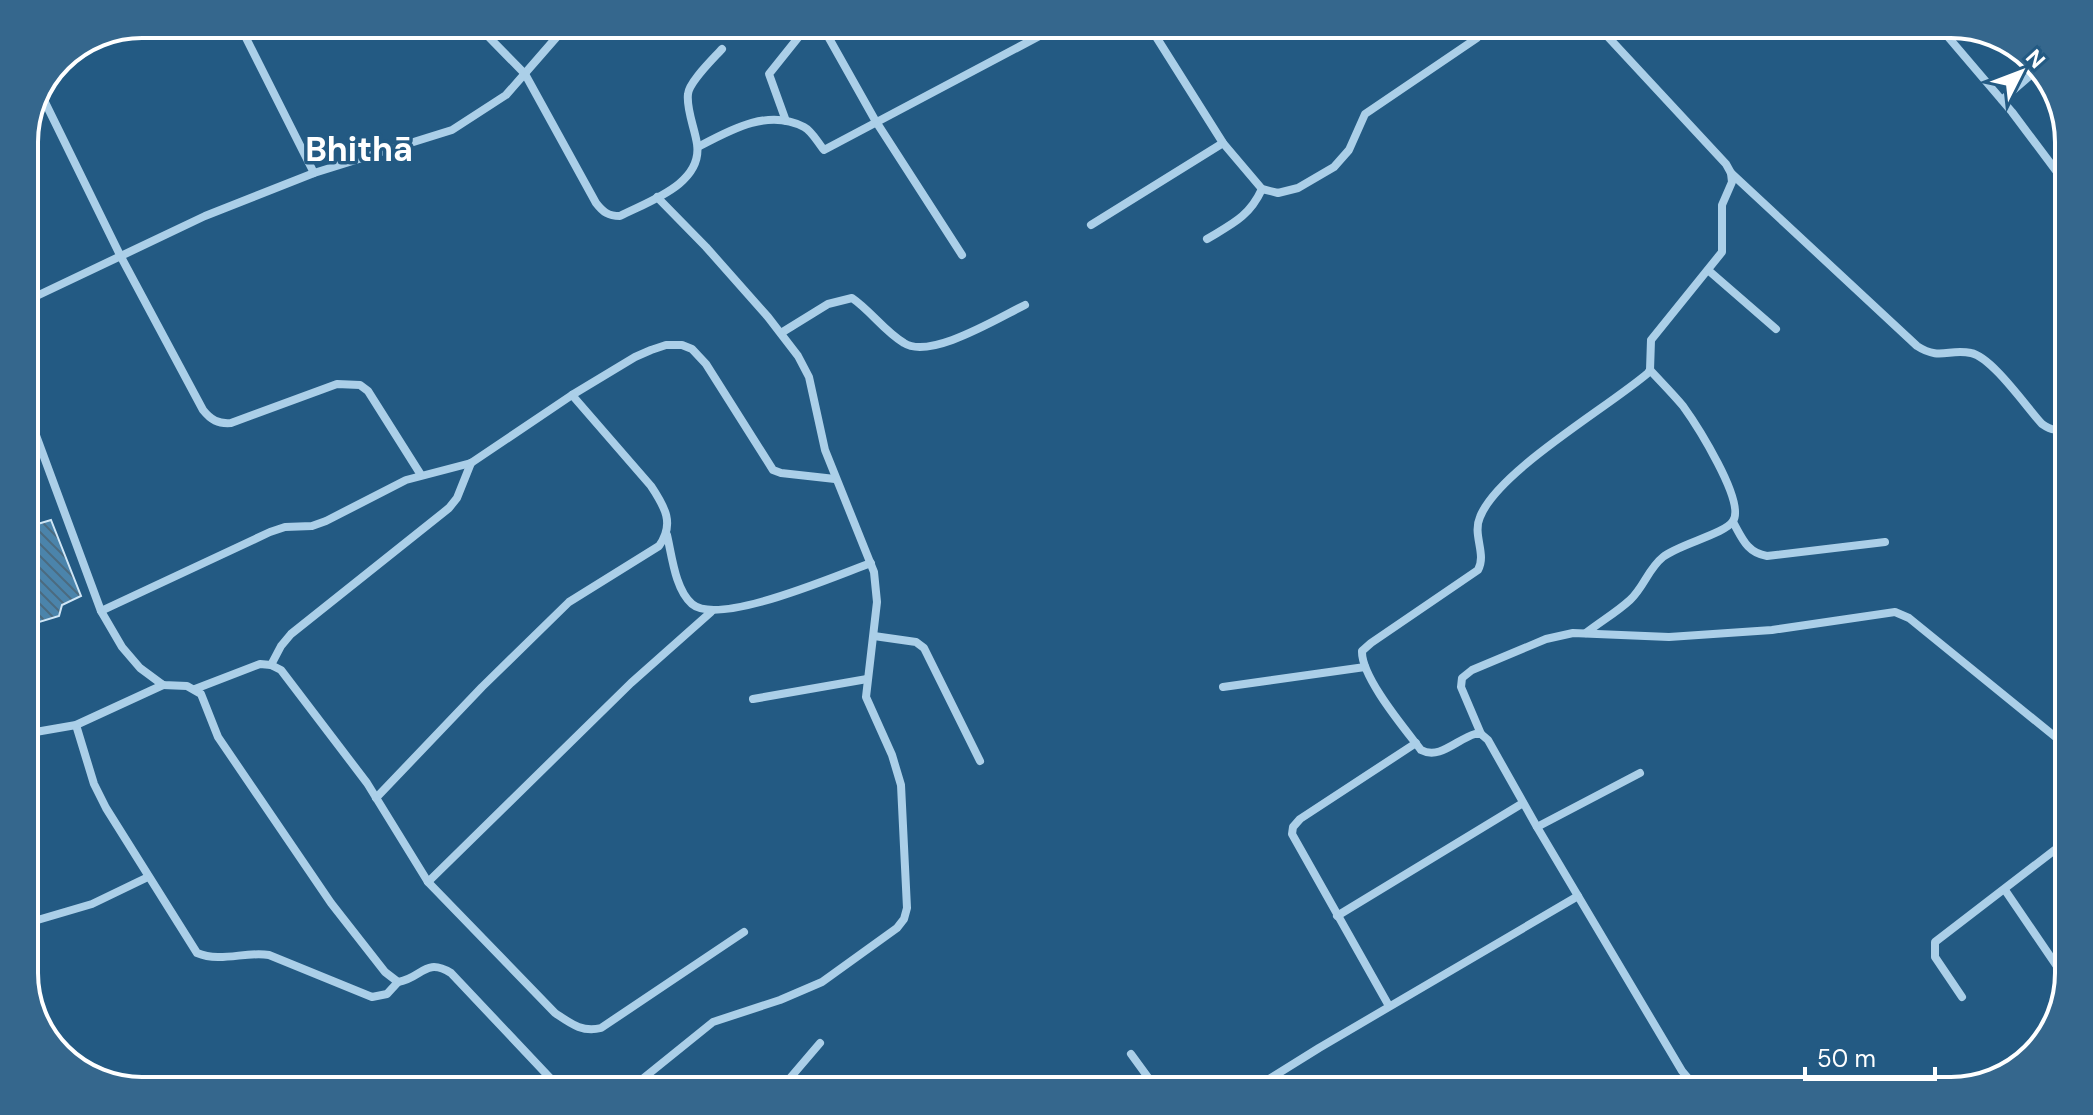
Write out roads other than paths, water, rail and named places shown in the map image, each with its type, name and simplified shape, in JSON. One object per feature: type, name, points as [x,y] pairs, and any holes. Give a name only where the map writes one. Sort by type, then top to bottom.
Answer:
[{"type":"street","points":[[246,38],[314,173]]},
{"type":"street","points":[[490,38],[525,74],[596,203],[611,216],[620,216],[682,182],[697,160],[698,147],[688,94],[722,49]]},
{"type":"street","points":[[38,295],[205,216],[314,173],[452,130],[506,95],[556,38]]},
{"type":"street","points":[[786,121],[769,74],[798,38]]},
{"type":"street","points":[[829,38],[877,121],[962,255]]},
{"type":"street","points":[[698,147],[749,122],[779,119],[806,128],[824,150],[850,139],[877,121],[1035,38]]},
{"type":"street","points":[[1157,38],[1223,143],[1262,189],[1278,193],[1298,188],[1334,167],[1349,150],[1365,114],[1477,38]]},
{"type":"street","points":[[1609,38],[1731,173],[1917,346],[1939,356],[1974,354],[1987,362],[2042,424],[2055,430]]},
{"type":"street","points":[[1949,38],[2055,169]]},
{"type":"street","points":[[2002,100],[2031,75]]},
{"type":"street","points":[[46,104],[120,255],[210,419],[220,424],[231,423],[337,384],[360,385],[368,391],[421,475]]},
{"type":"street","points":[[1091,225],[1223,143]]},
{"type":"street","points":[[1585,633],[1630,600],[1660,559],[1673,549],[1725,528],[1733,522],[1736,513],[1728,483],[1709,447],[1683,406],[1650,366],[1649,346],[1654,335],[1722,252],[1721,213],[1732,182],[1731,173]]},
{"type":"street","points":[[1207,239],[1244,217],[1254,206],[1262,189]]},
{"type":"street","points":[[647,1077],[713,1022],[780,1000],[822,982],[897,928],[907,908],[901,785],[892,755],[869,710],[866,697],[877,602],[871,563],[825,450],[809,377],[781,333],[715,257],[657,197]]},
{"type":"street","points":[[1708,270],[1776,329]]},
{"type":"street","points":[[781,333],[828,304],[842,298],[852,298],[905,344],[918,349],[958,336],[1025,305]]},
{"type":"street","points":[[101,611],[270,532],[326,521],[421,475],[445,472],[471,463],[572,395],[635,357],[666,345],[682,345],[692,349],[706,364],[773,470],[835,479]]},
{"type":"street","points":[[1481,734],[1468,736],[1438,753],[1428,754],[1416,743],[1365,667],[1362,651],[1478,570],[1483,562],[1477,531],[1479,517],[1504,484],[1650,366]]},
{"type":"street","points":[[572,395],[651,486],[661,502],[668,521],[667,535],[676,572],[686,597],[695,607],[711,612],[750,606],[871,563]]},
{"type":"street","points":[[38,441],[101,611],[122,647],[140,668],[163,685],[195,689],[246,668],[271,665],[281,670],[376,798],[428,882],[555,1013],[589,1031],[601,1028],[744,932]]},
{"type":"street","points":[[271,665],[291,634],[449,508],[457,498],[471,463]]},
{"type":"street","points":[[1733,522],[1748,548],[1756,554],[1767,556],[1885,542]]},
{"type":"street","points":[[376,798],[569,602],[659,546],[667,535]]},
{"type":"street","points":[[428,882],[631,683],[711,612]]},
{"type":"street","points":[[1687,1077],[1537,827],[1494,748],[1481,734],[1461,687],[1464,675],[1546,639],[1573,633],[1669,637],[1772,630],[1895,612],[1909,618],[2055,737]]},
{"type":"street","points":[[874,636],[916,642],[924,648],[980,761]]},
{"type":"street","points":[[1223,687],[1365,667]]},
{"type":"street","points":[[753,699],[867,679]]},
{"type":"street","points":[[38,732],[76,725],[163,685]]},
{"type":"street","points":[[195,689],[205,700],[218,737],[331,903],[385,972],[398,982]]},
{"type":"street","points":[[76,725],[94,784],[106,808],[197,953],[218,958],[259,953],[269,955],[372,997],[387,994],[398,982],[407,981],[430,966],[440,966],[451,973],[549,1077]]},
{"type":"street","points":[[1389,1006],[1292,834],[1293,827],[1300,819],[1416,743]]},
{"type":"street","points":[[1537,827],[1640,773]]},
{"type":"street","points":[[1337,916],[1523,803]]},
{"type":"street","points":[[1962,997],[1935,957],[1935,942],[2055,850]]},
{"type":"street","points":[[38,920],[92,904],[148,877]]},
{"type":"street","points":[[2005,890],[2055,963]]},
{"type":"street","points":[[1273,1077],[1578,896]]},
{"type":"street","points":[[791,1077],[820,1043]]},
{"type":"street","points":[[1131,1054],[1148,1077]]},
{"type":"district","name":"Bhithā","points":[[359,149]]}]
